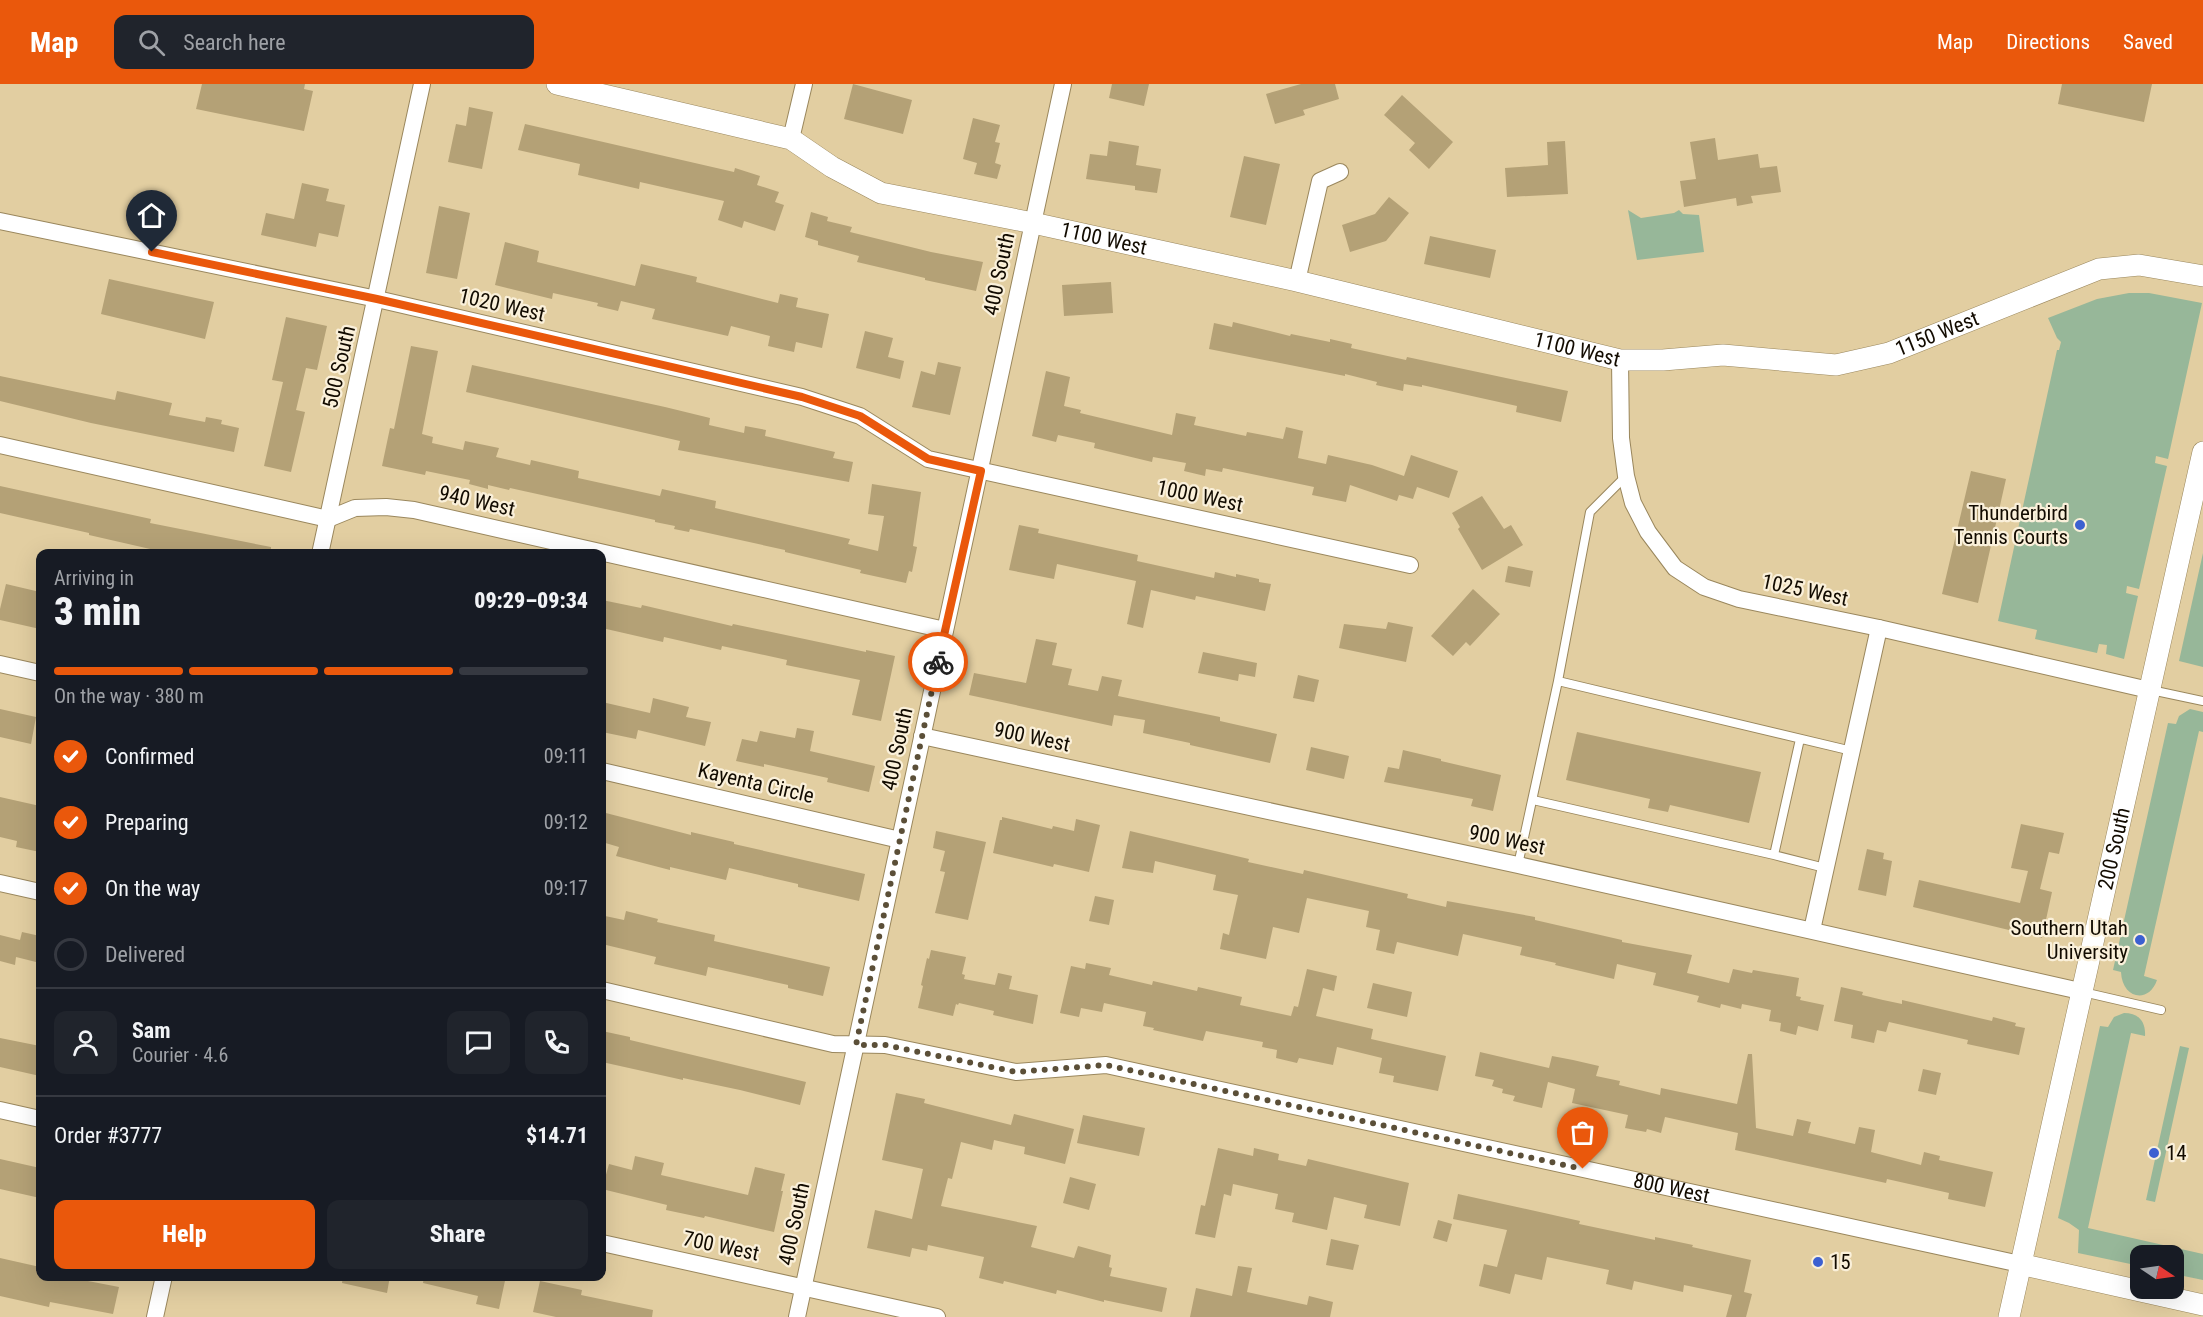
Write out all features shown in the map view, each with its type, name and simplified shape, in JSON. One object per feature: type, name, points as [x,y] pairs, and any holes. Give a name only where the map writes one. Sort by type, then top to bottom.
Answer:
[{"type":"street","name":"500 South","points":[[321,549],[422,84]]},
{"type":"street","points":[[791,139],[804,84]]},
{"type":"street","name":"400 South","points":[[797,1317],[1063,84]]},
{"type":"street","name":"1100 West","points":[[566,85],[791,139],[832,167],[881,193],[1033,223],[1297,281],[1620,360],[1663,360]]},
{"type":"street","points":[[1297,281],[1320,181],[1340,172]]},
{"type":"street","name":"1020 West","points":[[0,221],[377,299],[802,397],[860,416],[928,459],[981,471]]},
{"type":"street","name":"1150 West","points":[[1663,360],[1723,355],[1836,365],[1889,353],[2099,269],[2139,265],[2203,276]]},
{"type":"street","name":"1025 West","points":[[1620,360],[1621,438],[1626,476],[1634,504],[1648,532],[1676,568],[1704,587],[1739,599],[1879,628],[2149,690]]},
{"type":"street","points":[[0,445],[328,519]]},
{"type":"street","name":"200 South","points":[[2009,1317],[2080,991],[2203,452]]},
{"type":"street","name":"1000 West","points":[[981,471],[1410,566]]},
{"type":"street","name":"940 West","points":[[328,519],[356,508],[386,507],[414,510],[587,549]]},
{"type":"street","name":"940 West","points":[[606,553],[945,630]]},
{"type":"street","points":[[1812,930],[1879,628]]},
{"type":"street","points":[[0,664],[36,672]]},
{"type":"street","name":"900 West","points":[[922,736],[1518,865],[2080,991]]},
{"type":"street","name":"Kayenta Circle","points":[[606,772],[900,840]]},
{"type":"street","points":[[0,883],[36,891]]},
{"type":"street","points":[[606,991],[829,1043],[856,1045]]},
{"type":"street","name":"800 West","points":[[856,1045],[885,1045],[1016,1072],[1106,1065],[2203,1305]]},
{"type":"street","points":[[0,1110],[36,1118]]},
{"type":"street","name":"700 West","points":[[606,1244],[937,1317]]},
{"type":"street","points":[[155,1317],[163,1281]]},
{"type":"lane","points":[[1518,865],[1558,681],[1590,512],[1626,476]]},
{"type":"lane","points":[[1558,681],[1852,751]]},
{"type":"lane","points":[[2149,690],[2203,701]]},
{"type":"lane","points":[[1774,855],[1800,739]]},
{"type":"lane","points":[[1533,800],[1825,868]]},
{"type":"lane","points":[[2080,991],[2161,1010]]},
{"type":"green space","points":[[1628,210],[1641,218],[1674,213],[1679,210],[1683,214],[1699,215],[1704,252],[1637,260]]},
{"type":"green space","name":"Thunderbird Tennis Courts","points":[[2129,293],[2149,293],[2202,303],[2168,459],[2156,456],[2155,463],[2167,466],[2139,589],[2127,586],[2126,593],[2138,596],[2124,659],[2106,654],[2107,645],[2099,644],[2097,653],[2035,639],[2037,630],[1998,621],[2057,350],[2061,342],[2048,318],[2097,299]]},
{"type":"green space","points":[[2203,553],[2203,667],[2179,661]]},
{"type":"green space","points":[[2190,709],[2203,712],[2203,732],[2199,731],[2144,976],[2157,980],[2148,993],[2136,995],[2126,988],[2121,972],[2113,970],[2168,723],[2176,724],[2179,716]]},
{"type":"green space","points":[[2124,1013],[2137,1016],[2144,1026],[2145,1036],[2131,1033],[2088,1228],[2163,1245],[2130,1245],[2130,1264],[2078,1253],[2079,1230],[2058,1218],[2100,1026],[2108,1027],[2114,1017]]},
{"type":"green space","points":[[2180,1046],[2189,1048],[2155,1202],[2146,1200]]},
{"type":"green space","points":[[2184,1250],[2203,1254],[2203,1280],[2184,1276]]},
{"type":"building","points":[[202,84],[305,84],[304,89],[313,91],[304,131],[196,109]]},
{"type":"building","points":[[853,84],[912,100],[903,134],[844,119]]},
{"type":"building","points":[[1112,84],[1149,84],[1144,106],[1109,98]]},
{"type":"building","points":[[1301,84],[1335,84],[1339,99],[1303,110],[1305,115],[1275,124],[1266,94]]},
{"type":"building","points":[[2062,84],[2152,84],[2144,122],[2058,104]]},
{"type":"building","points":[[1402,95],[1453,142],[1429,169],[1409,150],[1415,143],[1384,115]]},
{"type":"building","points":[[469,107],[493,112],[482,169],[448,162],[456,124],[466,126]]},
{"type":"building","points":[[973,118],[1000,125],[995,142],[1000,143],[995,163],[1001,165],[997,179],[974,174],[977,163],[963,159]]},
{"type":"building","points":[[525,124],[734,172],[735,168],[760,176],[757,185],[779,192],[775,202],[784,205],[775,231],[744,221],[742,228],[718,220],[724,201],[640,182],[639,189],[578,175],[580,164],[518,150]]},
{"type":"building","points":[[1715,138],[1718,160],[1758,154],[1760,168],[1777,166],[1781,192],[1751,196],[1753,203],[1737,206],[1736,198],[1684,207],[1680,181],[1696,179],[1690,142]]},
{"type":"building","points":[[1109,141],[1139,146],[1136,165],[1161,169],[1157,193],[1135,190],[1135,186],[1086,179],[1090,154],[1107,156]]},
{"type":"building","points":[[1565,141],[1568,194],[1507,197],[1505,168],[1548,165],[1547,142]]},
{"type":"building","points":[[1244,156],[1280,164],[1266,225],[1230,217]]},
{"type":"building","points":[[302,183],[329,189],[326,201],[345,205],[338,237],[319,233],[316,247],[261,235],[266,213],[294,219]]},
{"type":"building","points":[[1389,197],[1409,213],[1386,241],[1350,252],[1342,225],[1375,214]]},
{"type":"building","points":[[439,206],[470,213],[457,279],[426,273]]},
{"type":"building","points":[[811,212],[828,217],[827,221],[852,227],[850,232],[983,262],[976,291],[857,262],[859,256],[818,245],[818,241],[805,237]]},
{"type":"building","points":[[1430,236],[1496,250],[1490,278],[1424,264]]},
{"type":"building","points":[[505,242],[539,251],[537,262],[635,286],[641,264],[697,277],[696,282],[778,303],[780,294],[798,298],[796,307],[829,314],[822,348],[796,342],[794,352],[768,346],[770,336],[731,326],[728,336],[652,319],[655,309],[621,301],[618,311],[597,306],[598,303],[553,293],[552,299],[495,285]]},
{"type":"building","points":[[109,279],[214,302],[205,339],[101,314]]},
{"type":"building","points":[[1111,282],[1113,313],[1064,316],[1062,285]]},
{"type":"building","points":[[286,317],[327,326],[317,370],[306,368],[296,410],[305,412],[291,472],[264,466],[283,382],[272,380]]},
{"type":"building","points":[[1233,322],[1290,336],[1291,334],[1330,342],[1330,339],[1352,344],[1351,348],[1406,360],[1407,357],[1568,391],[1561,422],[1516,412],[1517,406],[1422,385],[1422,387],[1404,384],[1403,391],[1376,385],[1377,382],[1345,374],[1345,376],[1209,349],[1214,323],[1232,327]]},
{"type":"building","points":[[865,331],[893,338],[888,357],[904,361],[900,379],[856,368]]},
{"type":"building","points":[[411,346],[438,351],[422,434],[433,437],[432,443],[463,450],[465,441],[499,448],[496,457],[530,465],[531,460],[579,471],[578,478],[660,496],[662,489],[716,501],[715,508],[850,539],[848,544],[878,551],[884,516],[868,514],[872,484],[921,492],[913,546],[917,547],[912,572],[909,571],[906,583],[860,573],[861,570],[785,552],[785,550],[690,529],[689,532],[674,529],[675,526],[655,522],[655,520],[510,488],[509,490],[488,485],[488,489],[469,484],[470,480],[426,471],[425,475],[382,466],[390,428],[394,429]]},
{"type":"building","points":[[938,362],[961,367],[950,415],[912,407],[921,371],[935,375]]},
{"type":"building","points":[[472,365],[710,418],[709,425],[744,433],[745,426],[766,430],[765,436],[835,452],[833,458],[853,462],[849,482],[678,450],[680,441],[466,392]]},
{"type":"building","points":[[1046,371],[1070,377],[1064,406],[1081,410],[1080,413],[1172,435],[1176,413],[1196,417],[1194,425],[1246,436],[1247,432],[1283,439],[1286,427],[1303,431],[1298,458],[1326,464],[1328,455],[1372,465],[1404,476],[1411,455],[1458,471],[1449,498],[1417,487],[1413,499],[1399,495],[1397,501],[1350,485],[1346,502],[1312,495],[1314,487],[1223,468],[1222,472],[1206,469],[1205,476],[1184,471],[1186,463],[1153,457],[1152,462],[1094,448],[1095,443],[1058,435],[1056,442],[1032,436]]},
{"type":"building","points":[[0,376],[115,400],[117,391],[172,403],[169,415],[205,422],[206,417],[222,420],[221,424],[239,428],[234,452],[91,423],[0,401]]},
{"type":"building","points":[[1971,471],[2006,479],[1978,603],[1942,594]]},
{"type":"building","points":[[0,486],[151,519],[150,523],[271,547],[271,549],[150,549],[0,513]]},
{"type":"building","points":[[1482,496],[1504,529],[1511,525],[1523,545],[1482,570],[1458,529],[1460,527],[1452,513]]},
{"type":"building","points":[[1019,525],[1039,529],[1038,533],[1138,555],[1137,561],[1214,578],[1215,572],[1259,579],[1259,582],[1271,584],[1265,611],[1196,596],[1195,600],[1151,590],[1143,628],[1127,624],[1136,581],[1057,564],[1054,579],[1009,570]]},
{"type":"building","points":[[1508,566],[1533,571],[1530,587],[1505,582]]},
{"type":"building","points":[[6,584],[36,591],[36,628],[0,620],[0,609]]},
{"type":"building","points":[[1473,589],[1500,614],[1470,646],[1466,642],[1453,656],[1431,636]]},
{"type":"building","points":[[606,601],[641,608],[642,605],[732,626],[733,624],[895,656],[881,721],[852,715],[860,680],[786,665],[787,660],[722,646],[721,650],[664,637],[663,642],[606,629]]},
{"type":"building","points":[[1388,622],[1413,627],[1406,662],[1339,648],[1344,624],[1386,629]]},
{"type":"building","points":[[1036,639],[1057,643],[1052,665],[1072,669],[1068,685],[1098,691],[1102,676],[1122,680],[1118,696],[1220,717],[1220,721],[1277,734],[1270,763],[1143,733],[1145,720],[1114,715],[1112,726],[969,695],[974,673],[1026,683]]},
{"type":"building","points":[[1203,652],[1257,663],[1255,677],[1239,674],[1238,681],[1198,673]]},
{"type":"building","points":[[1298,675],[1319,680],[1314,702],[1293,698]]},
{"type":"building","points":[[653,698],[689,707],[686,717],[711,722],[705,746],[638,730],[636,739],[606,733],[606,703],[650,713]]},
{"type":"building","points":[[0,709],[36,717],[31,744],[0,737]]},
{"type":"building","points":[[797,728],[814,731],[810,751],[875,766],[869,792],[827,782],[828,778],[764,764],[764,767],[736,761],[742,739],[757,742],[760,731],[795,738]]},
{"type":"building","points":[[1577,732],[1761,772],[1749,823],[1670,805],[1668,812],[1648,808],[1650,799],[1566,780]]},
{"type":"building","points":[[1311,747],[1349,756],[1344,779],[1306,770]]},
{"type":"building","points":[[1403,750],[1501,775],[1493,811],[1471,806],[1473,799],[1384,782],[1388,767],[1399,769]]},
{"type":"building","points":[[0,797],[36,805],[36,851],[16,847],[17,841],[0,837]]},
{"type":"building","points":[[606,813],[691,835],[691,832],[865,874],[859,901],[729,868],[726,880],[670,867],[670,870],[616,856],[619,847],[606,843]]},
{"type":"building","points":[[1002,817],[1052,829],[1053,826],[1074,831],[1076,819],[1100,825],[1089,872],[1054,864],[1053,867],[993,853]]},
{"type":"building","points":[[2021,824],[2064,833],[2059,854],[2049,852],[2040,889],[2052,892],[2042,938],[1913,907],[1919,880],[2020,903],[2028,871],[2011,868]]},
{"type":"building","points":[[936,831],[986,842],[968,920],[935,913],[945,872],[940,871],[945,851],[933,848]]},
{"type":"building","points":[[1130,831],[1249,859],[1248,862],[1303,874],[1304,870],[1408,894],[1407,898],[1446,907],[1447,901],[1535,917],[1535,920],[1622,940],[1622,942],[1692,955],[1687,973],[1729,983],[1733,969],[1799,978],[1796,996],[1801,997],[1800,1000],[1824,1005],[1818,1031],[1798,1026],[1796,1035],[1780,1031],[1781,1023],[1769,1021],[1771,1010],[1742,1004],[1741,1009],[1721,1004],[1720,1008],[1697,1002],[1699,996],[1653,985],[1656,973],[1617,964],[1614,979],[1520,955],[1522,947],[1463,934],[1458,956],[1397,942],[1394,954],[1376,950],[1380,930],[1366,927],[1369,911],[1307,898],[1299,933],[1273,927],[1266,959],[1220,949],[1223,933],[1229,935],[1238,895],[1213,890],[1216,875],[1155,861],[1153,873],[1122,868]]},
{"type":"building","points":[[1867,849],[1884,853],[1883,859],[1892,861],[1886,896],[1858,890]]},
{"type":"building","points":[[1095,896],[1114,900],[1109,925],[1089,921]]},
{"type":"building","points":[[626,911],[658,919],[657,922],[715,935],[714,941],[830,967],[823,996],[788,988],[788,985],[708,967],[706,976],[654,964],[656,957],[606,945],[606,916],[624,920]]},
{"type":"building","points":[[22,932],[36,935],[36,962],[16,957],[15,965],[0,961],[0,935],[20,940]]},
{"type":"building","points":[[931,950],[966,957],[962,974],[965,975],[964,979],[995,985],[998,973],[1012,976],[1009,989],[1038,995],[1033,1024],[993,1015],[994,1011],[959,1003],[956,1004],[953,1016],[918,1008],[927,958],[929,959]]},
{"type":"building","points":[[1086,963],[1111,968],[1109,975],[1152,985],[1153,981],[1197,991],[1198,987],[1242,997],[1240,1005],[1291,1016],[1294,1006],[1298,1007],[1307,969],[1337,976],[1334,991],[1323,988],[1316,1016],[1373,1029],[1371,1039],[1446,1056],[1438,1091],[1393,1082],[1394,1076],[1379,1073],[1382,1058],[1337,1047],[1333,1065],[1299,1058],[1297,1063],[1276,1058],[1277,1050],[1262,1047],[1263,1042],[1206,1031],[1203,1041],[1153,1030],[1154,1028],[1143,1026],[1146,1012],[1104,1003],[1102,1012],[1081,1008],[1079,1017],[1060,1013],[1071,966],[1085,969]]},
{"type":"building","points":[[1373,983],[1412,992],[1407,1017],[1367,1008]]},
{"type":"building","points":[[1841,987],[1863,992],[1862,995],[1902,1004],[1902,1000],[1992,1021],[1993,1017],[2016,1023],[2015,1026],[2025,1028],[2019,1055],[1967,1044],[1968,1040],[1889,1022],[1886,1032],[1877,1030],[1874,1043],[1851,1038],[1853,1025],[1834,1021]]},
{"type":"building","points":[[606,1032],[630,1037],[630,1040],[806,1082],[800,1105],[740,1090],[683,1078],[683,1080],[606,1063]]},
{"type":"building","points":[[0,1038],[36,1045],[36,1075],[0,1067]]},
{"type":"building","points":[[1480,1052],[1549,1068],[1552,1056],[1573,1060],[1599,1066],[1596,1076],[1620,1081],[1619,1085],[1660,1095],[1661,1088],[1737,1104],[1748,1054],[1752,1054],[1756,1128],[1793,1136],[1797,1119],[1811,1122],[1808,1133],[1855,1144],[1859,1127],[1875,1130],[1871,1152],[1921,1165],[1924,1152],[1940,1156],[1939,1160],[1993,1172],[1985,1207],[1948,1199],[1949,1193],[1887,1179],[1886,1183],[1735,1150],[1738,1133],[1665,1117],[1661,1133],[1647,1129],[1646,1132],[1625,1128],[1628,1115],[1572,1103],[1575,1089],[1548,1082],[1542,1108],[1513,1101],[1515,1096],[1502,1093],[1503,1089],[1492,1086],[1494,1080],[1475,1076]]},
{"type":"building","points":[[1923,1069],[1941,1073],[1936,1095],[1918,1091]]},
{"type":"building","points":[[896,1093],[925,1099],[924,1103],[1011,1125],[1014,1114],[1074,1129],[1065,1164],[1024,1154],[1025,1147],[994,1140],[992,1150],[961,1142],[952,1179],[948,1178],[941,1206],[1037,1226],[1031,1247],[1074,1258],[1078,1246],[1111,1255],[1110,1276],[1167,1288],[1162,1312],[1104,1300],[1104,1302],[1057,1290],[1056,1294],[1004,1281],[1003,1284],[979,1278],[984,1257],[928,1245],[927,1251],[912,1248],[910,1257],[867,1248],[875,1210],[912,1219],[923,1169],[882,1160]]},
{"type":"building","points":[[1083,1115],[1145,1128],[1139,1156],[1077,1143]]},
{"type":"building","points":[[1218,1148],[1253,1156],[1254,1148],[1279,1154],[1278,1160],[1306,1166],[1308,1159],[1409,1183],[1400,1226],[1364,1218],[1367,1205],[1334,1197],[1327,1230],[1292,1222],[1294,1213],[1275,1209],[1278,1194],[1233,1184],[1231,1196],[1224,1194],[1215,1238],[1195,1234],[1201,1205],[1205,1206]]},
{"type":"building","points":[[635,1156],[664,1163],[661,1175],[748,1195],[755,1167],[785,1174],[774,1232],[705,1216],[704,1218],[666,1210],[667,1205],[606,1190],[609,1164],[632,1170]]},
{"type":"building","points":[[0,1159],[36,1167],[36,1197],[0,1189]]},
{"type":"building","points":[[1070,1177],[1096,1184],[1089,1210],[1063,1203]]},
{"type":"building","points":[[1458,1194],[1580,1221],[1579,1224],[1655,1240],[1655,1237],[1751,1260],[1744,1292],[1752,1294],[1746,1317],[1726,1317],[1732,1295],[1684,1285],[1683,1292],[1634,1281],[1632,1290],[1606,1284],[1609,1270],[1547,1257],[1542,1280],[1515,1274],[1510,1294],[1479,1286],[1484,1264],[1497,1267],[1507,1230],[1453,1219]]},
{"type":"building","points":[[1438,1220],[1452,1224],[1447,1242],[1433,1238]]},
{"type":"building","points":[[1331,1239],[1359,1245],[1353,1270],[1326,1265]]},
{"type":"building","points":[[0,1258],[36,1266],[36,1281],[88,1281],[119,1287],[113,1314],[50,1302],[49,1307],[0,1296]]},
{"type":"building","points":[[1238,1266],[1252,1268],[1247,1292],[1307,1305],[1309,1296],[1333,1302],[1330,1317],[1190,1317],[1196,1288],[1232,1296]]},
{"type":"building","points":[[342,1281],[389,1281],[387,1293],[342,1283]]},
{"type":"building","points":[[423,1281],[505,1281],[499,1309],[476,1304],[478,1296],[423,1283]]},
{"type":"building","points":[[540,1281],[582,1290],[581,1295],[653,1310],[652,1317],[556,1317],[533,1312]]},
{"type":"way so far","points":[[938,662],[856,1045],[885,1045],[1016,1072],[1106,1065],[1583,1169]]},
{"type":"place","name":"Thunderbird Tennis Courts","points":[[2080,525]]},
{"type":"place","name":"Southern Utah University","points":[[2140,940]]},
{"type":"place","name":"14","points":[[2154,1153]]},
{"type":"place","name":"15","points":[[1818,1262]]},
{"type":"route","points":[[152,252],[377,299],[802,397],[860,416],[928,459],[981,471],[938,662]]}]
